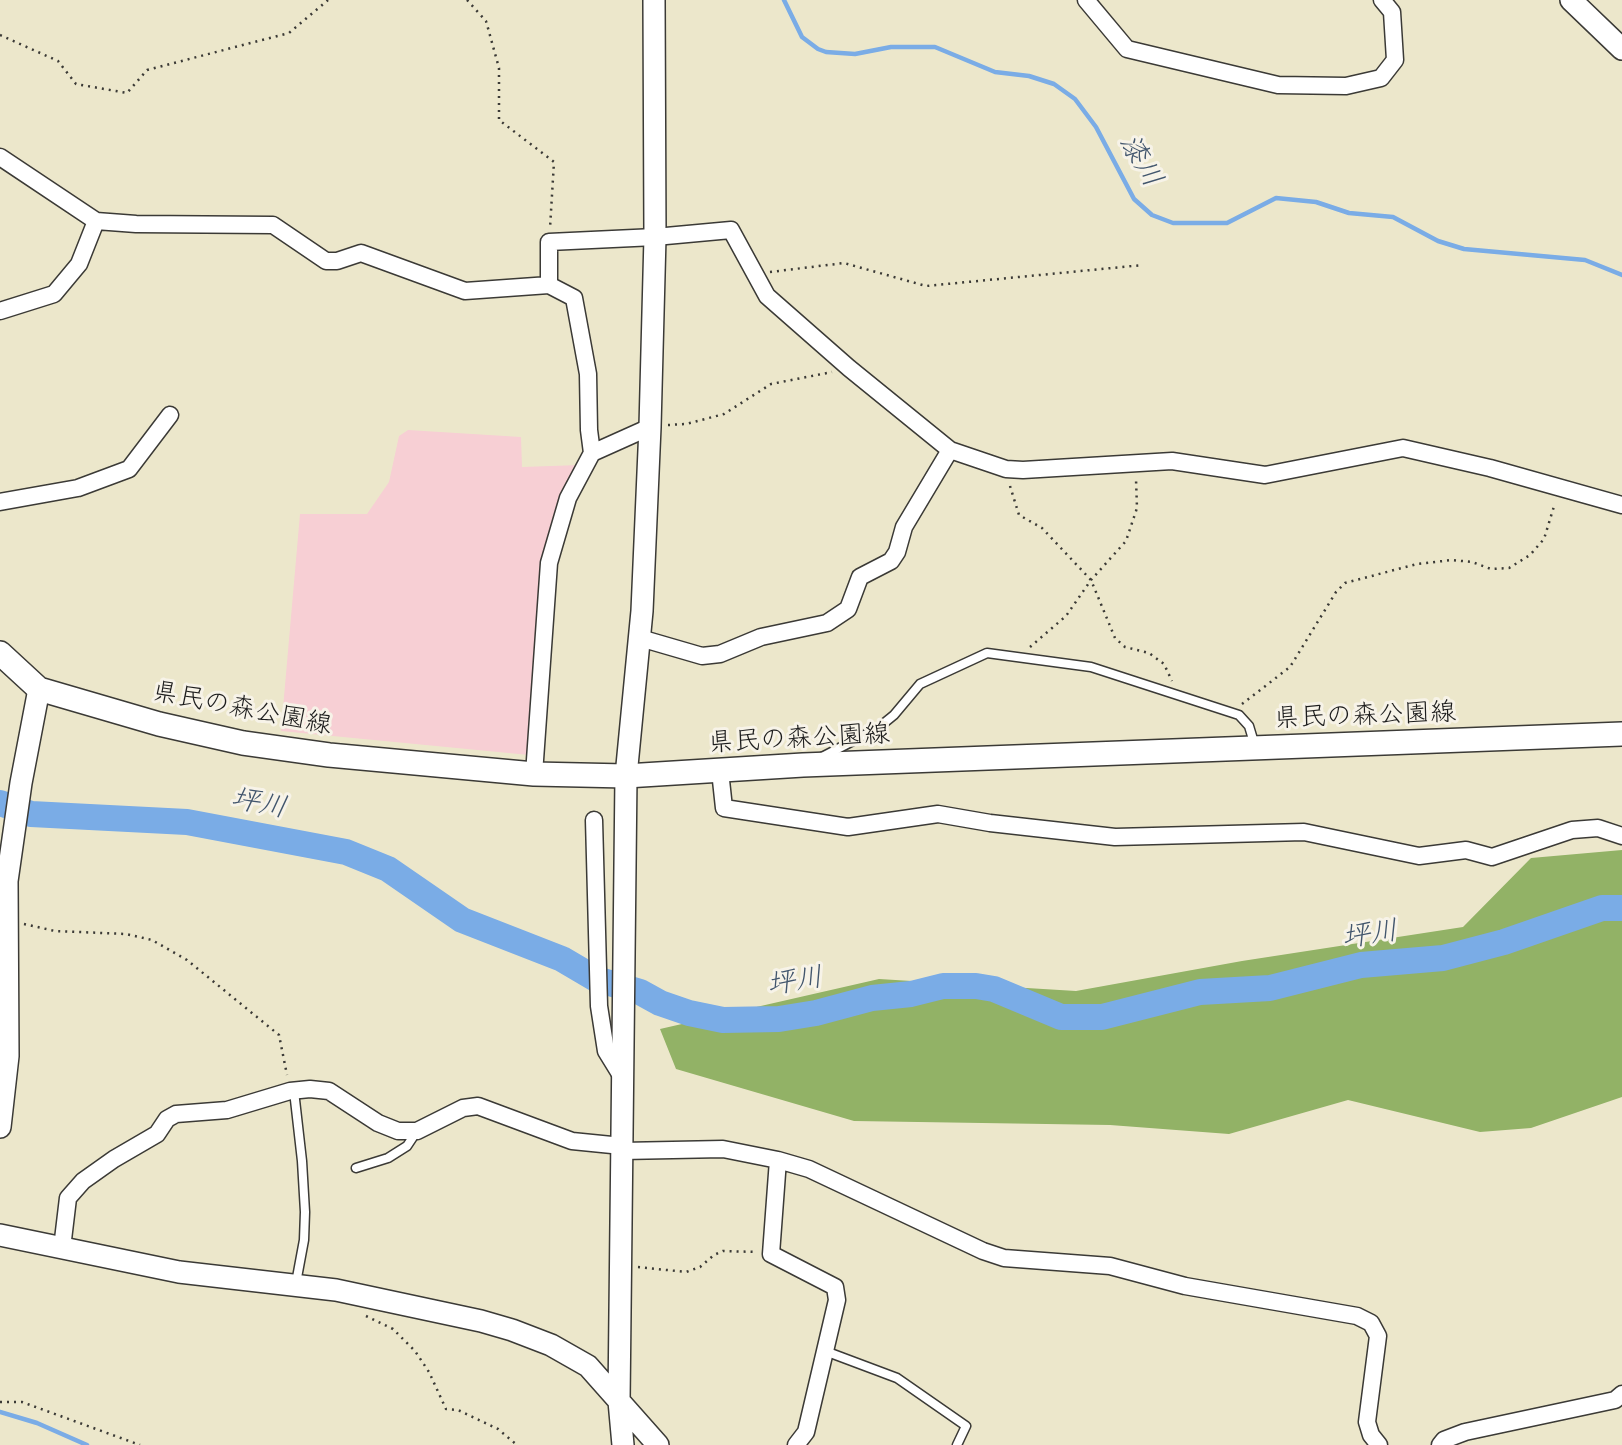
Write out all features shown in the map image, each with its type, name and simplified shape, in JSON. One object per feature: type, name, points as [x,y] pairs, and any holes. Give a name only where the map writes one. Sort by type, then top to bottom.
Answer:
[{"type":"main road","name":"県民の森公園線","points":[[0,653],[39,689],[159,724],[243,743],[430,766],[534,775],[626,776],[803,765],[1622,734]]},
{"type":"street","points":[[624,1445],[619,1401],[626,776],[640,638],[650,427],[655,237],[654,0]]},
{"type":"street","points":[[1086,0],[1127,49],[1278,85],[1346,86],[1381,78],[1395,60],[1392,12],[1382,0]]},
{"type":"street","points":[[1571,0],[1622,48]]},
{"type":"street","points":[[0,157],[96,221],[136,224],[274,225],[326,261],[337,261],[361,253],[465,291],[549,285],[574,298],[588,374],[592,453],[568,498],[549,563],[534,775]]},
{"type":"street","points":[[0,311],[54,294],[79,264],[96,221]]},
{"type":"street","points":[[549,285],[549,242],[731,230],[767,296],[849,368],[950,450],[1006,469],[1172,461],[1265,475],[1403,448],[1622,505]]},
{"type":"street","points":[[0,502],[78,488],[129,469],[170,415]]},
{"type":"street","points":[[592,453],[650,427]]},
{"type":"street","points":[[640,638],[702,656],[720,654],[761,636],[827,622],[848,610],[860,577],[891,561],[897,552],[909,517],[950,450]]},
{"type":"street","points":[[0,1127],[8,1056],[6,876],[39,689]]},
{"type":"street","points":[[720,771],[724,808],[848,827],[939,814],[990,823],[1115,837],[1304,832],[1419,856],[1465,850],[1492,857],[1572,830],[1598,828],[1622,836]]},
{"type":"street","points":[[594,820],[599,1006],[606,1051],[623,1079]]},
{"type":"street","points":[[62,1248],[68,1198],[83,1181],[157,1134],[167,1119],[176,1114],[227,1110],[292,1091],[310,1089],[329,1091],[378,1124],[398,1131],[417,1131],[463,1108],[478,1106],[572,1141],[622,1148],[723,1149],[778,1160],[809,1169],[983,1251],[1004,1258],[1110,1266],[1185,1286],[1357,1316],[1371,1323],[1378,1336],[1367,1422],[1371,1435],[1380,1445]]},
{"type":"street","points":[[778,1160],[771,1254],[835,1287],[837,1300],[806,1432],[796,1445]]},
{"type":"street","points":[[0,1235],[179,1272],[296,1284],[349,1293],[512,1330],[551,1345],[588,1366],[658,1445]]},
{"type":"street","points":[[1440,1445],[1444,1440],[1465,1432],[1615,1400],[1622,1394]]},
{"type":"lane","points":[[803,765],[878,728],[894,715],[920,684],[987,653],[1091,667],[1231,712],[1249,726],[1256,748]]},
{"type":"lane","points":[[292,1091],[302,1161],[304,1212],[304,1240],[296,1284]]},
{"type":"lane","points":[[356,1168],[388,1158],[407,1146],[417,1131]]},
{"type":"lane","points":[[824,1351],[897,1378],[966,1426],[957,1445]]},
{"type":"path","points":[[0,35],[58,61],[76,84],[127,93],[147,70],[289,33],[328,0]]},
{"type":"path","points":[[467,0],[486,21],[499,68],[499,120],[554,162],[549,242]]},
{"type":"path","points":[[756,276],[776,269],[844,263],[926,286],[1143,265]]},
{"type":"path","points":[[650,427],[686,424],[724,414],[771,384],[849,368]]},
{"type":"path","points":[[1020,656],[1066,616],[1091,580],[1126,541],[1137,508],[1136,463]]},
{"type":"path","points":[[1006,469],[1019,514],[1042,528],[1091,580],[1115,638],[1125,647],[1149,653],[1164,664],[1179,695]]},
{"type":"path","points":[[1231,712],[1290,667],[1336,592],[1345,583],[1452,559],[1491,569],[1509,568],[1530,555],[1544,539],[1560,488]]},
{"type":"path","points":[[8,920],[55,931],[126,934],[152,940],[187,960],[279,1035],[292,1091]]},
{"type":"path","points":[[621,1265],[686,1272],[700,1267],[723,1251],[771,1254]]},
{"type":"path","points":[[363,1314],[393,1329],[415,1351],[429,1372],[446,1409],[458,1410],[498,1429],[517,1445]]},
{"type":"path","points":[[0,1402],[22,1402],[140,1445]]},
{"type":"shaded area","points":[[408,430],[521,437],[522,467],[580,465],[558,507],[529,755],[281,731],[300,514],[367,514],[389,482],[399,436]]},
{"type":"green space","points":[[1622,850],[1622,1097],[1531,1128],[1480,1132],[1348,1100],[1229,1134],[1110,1125],[854,1121],[676,1069],[660,1029],[879,979],[1076,991],[1242,961],[1463,927],[1531,858]]},
{"type":"waterway","name":"漆川","points":[[784,0],[802,37],[826,52],[855,54],[891,47],[935,47],[995,72],[1029,76],[1054,84],[1075,99],[1096,127],[1134,199],[1152,215],[1173,223],[1227,223],[1276,198],[1316,202],[1349,213],[1393,217],[1438,241],[1464,249],[1585,260],[1622,275]]},
{"type":"waterway","name":"坪川","points":[[0,803],[31,814],[187,822],[346,852],[388,869],[462,920],[562,959],[596,979],[640,992],[660,1003],[689,1013],[723,1020],[779,1019],[816,1013],[872,998],[911,994],[943,986],[994,989],[1061,1017],[1102,1017],[1200,992],[1270,988],[1361,965],[1443,958],[1504,942],[1602,908],[1622,908]]},
{"type":"waterway","points":[[0,1412],[37,1423],[87,1445]]}]
